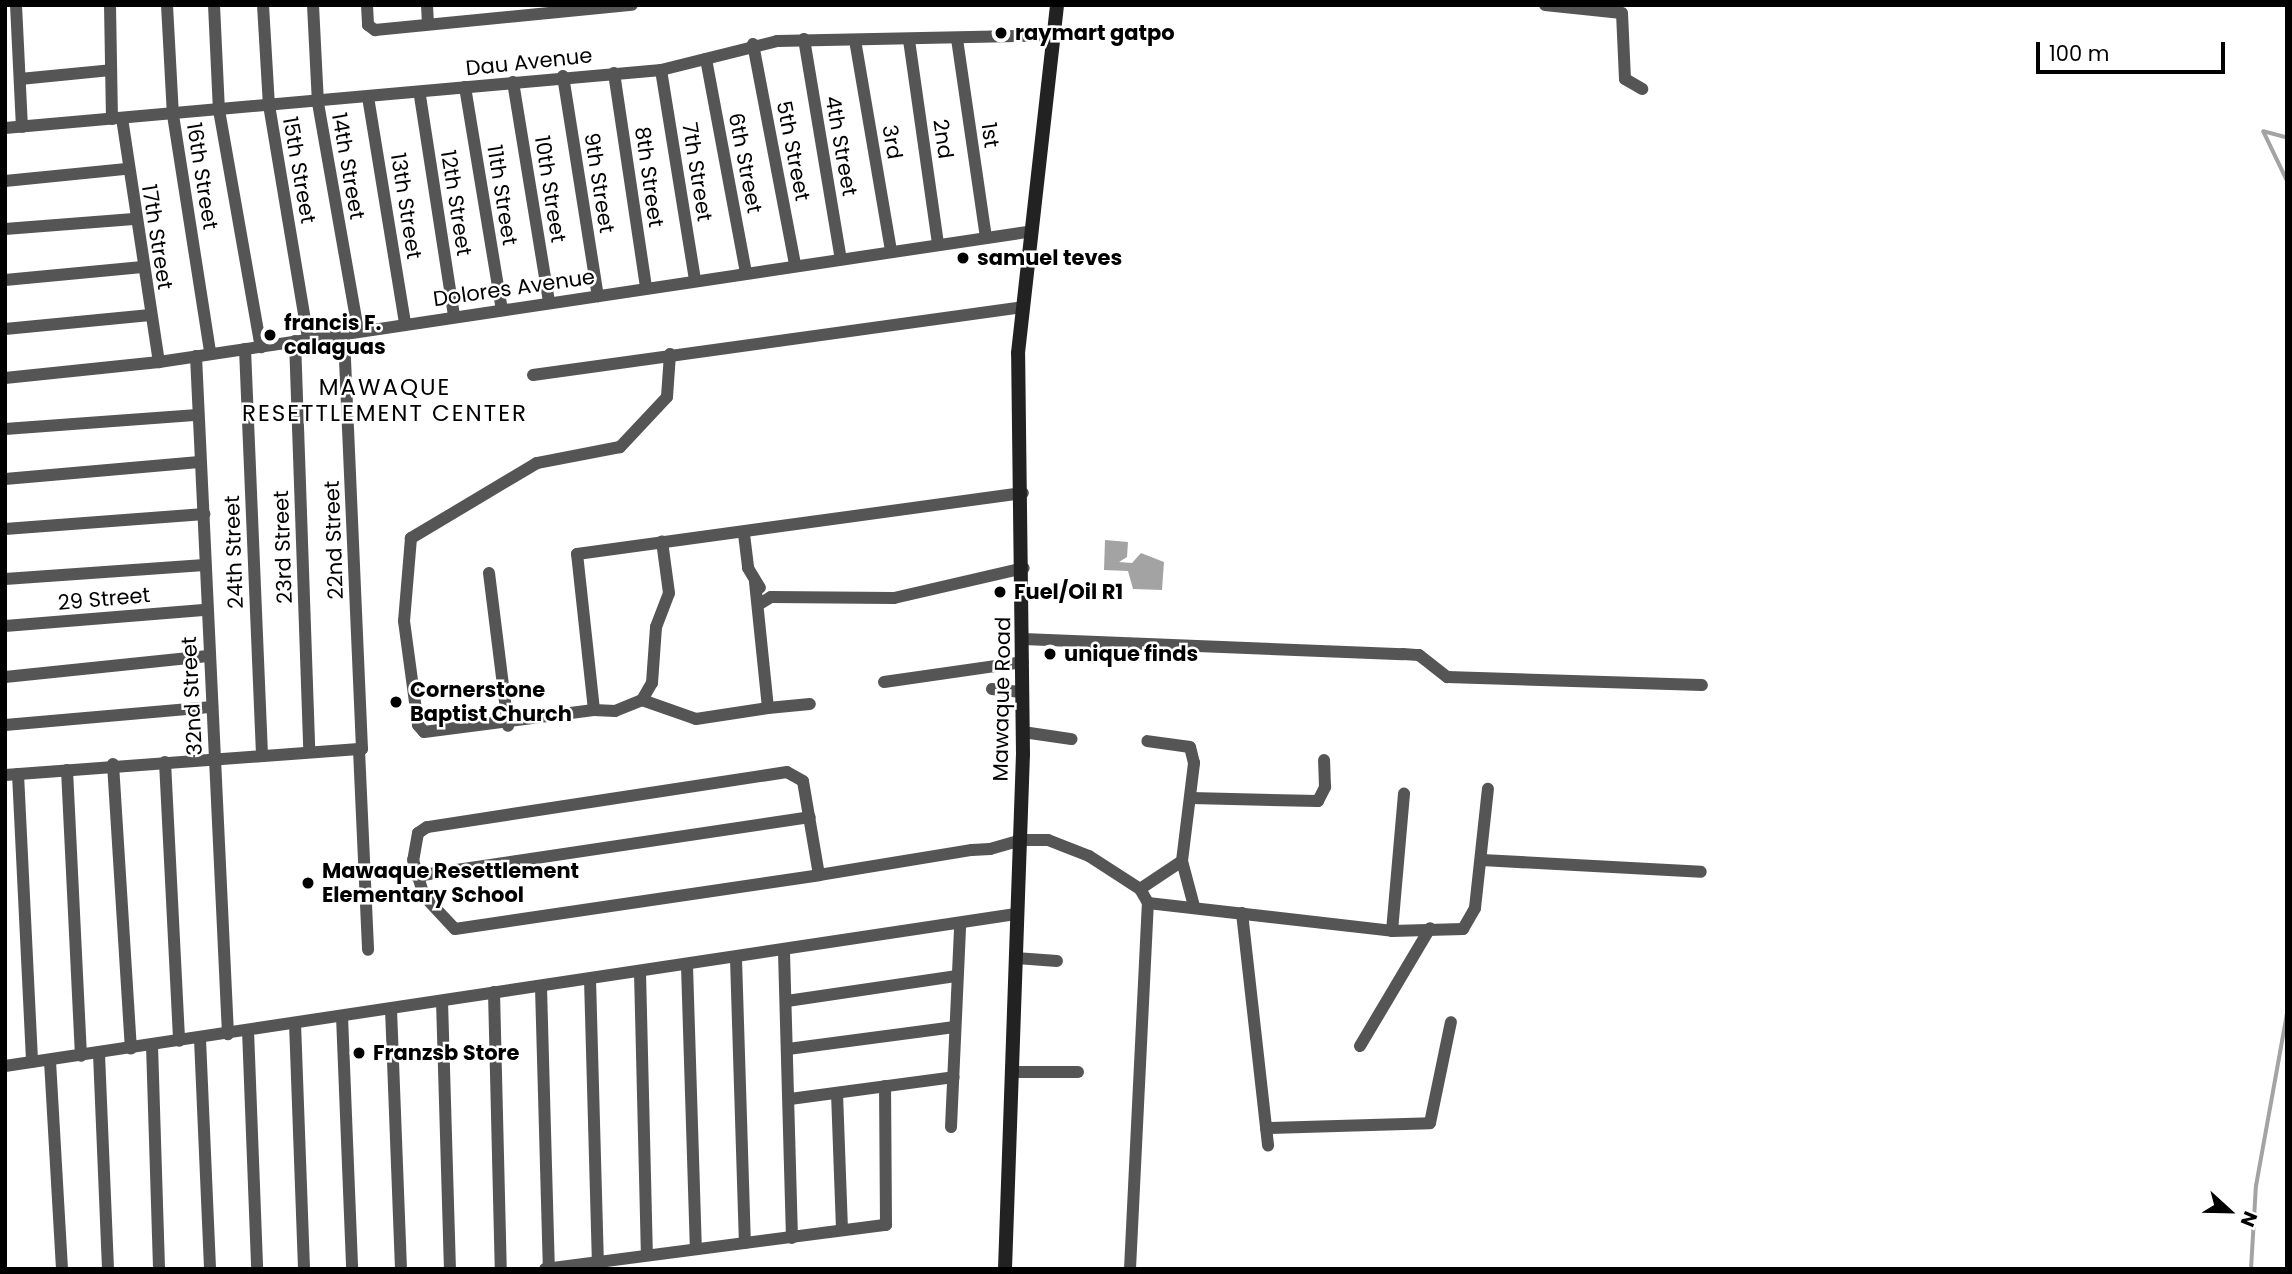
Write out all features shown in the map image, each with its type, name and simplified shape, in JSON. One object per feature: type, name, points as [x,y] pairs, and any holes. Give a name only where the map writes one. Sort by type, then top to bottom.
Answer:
[{"type":"main road","name":"Mawaque Road","points":[[1004,1269],[1014,1072],[1016,914],[1021,840],[1023,732],[1023,493],[1017,391],[1027,232],[1058,5]]},
{"type":"street","points":[[16,5],[22,127]]},
{"type":"street","name":"17th Street","points":[[110,5],[111,70],[117,118],[159,362]]},
{"type":"street","name":"16th Street","points":[[167,5],[173,115],[210,352]]},
{"type":"street","points":[[214,5],[219,110],[261,347]]},
{"type":"street","name":"15th Street","points":[[263,5],[269,105],[302,340]]},
{"type":"street","name":"14th Street","points":[[313,5],[318,103],[358,331]]},
{"type":"street","points":[[367,5],[368,25],[428,23],[489,12],[632,5]]},
{"type":"street","points":[[427,5],[428,23]]},
{"type":"street","points":[[1545,5],[1622,13],[1625,79],[1643,89]]},
{"type":"street","name":"Dau Avenue","points":[[5,128],[368,97],[420,96],[563,76],[661,70],[706,60],[753,44],[804,39],[909,40],[1054,35]]},
{"type":"street","name":"4th Street","points":[[804,39],[841,259]]},
{"type":"street","name":"1st","points":[[957,39],[986,237]]},
{"type":"street","name":"3rd","points":[[855,40],[891,250]]},
{"type":"street","name":"2nd","points":[[909,40],[939,245]]},
{"type":"street","name":"5th Street","points":[[753,44],[795,265]]},
{"type":"street","name":"6th Street","points":[[706,60],[746,273]]},
{"type":"street","points":[[20,79],[111,70]]},
{"type":"street","name":"7th Street","points":[[661,70],[695,279]]},
{"type":"street","name":"8th Street","points":[[614,72],[646,288]]},
{"type":"street","name":"9th Street","points":[[563,76],[598,296]]},
{"type":"street","name":"10th Street","points":[[513,82],[549,302]]},
{"type":"street","name":"11th Street","points":[[464,88],[502,310]]},
{"type":"street","name":"12th Street","points":[[420,96],[454,316]]},
{"type":"street","name":"13th Street","points":[[368,97],[405,323]]},
{"type":"street","points":[[5,181],[126,169]]},
{"type":"street","points":[[5,229],[134,219]]},
{"type":"street","name":"Dolores Avenue","points":[[5,378],[159,362],[695,279],[1027,232]]},
{"type":"street","points":[[5,280],[142,268]]},
{"type":"street","points":[[533,375],[1022,307]]},
{"type":"street","points":[[5,329],[150,315]]},
{"type":"street","name":"22nd Street","points":[[344,334],[368,950]]},
{"type":"street","name":"23rd Street","points":[[302,340],[309,751]]},
{"type":"street","name":"24th Street","points":[[245,349],[262,754]]},
{"type":"street","points":[[670,354],[667,397],[620,447],[537,463],[411,538],[404,621],[418,724],[430,735],[508,726],[594,710],[615,711],[642,700],[696,719],[810,704]]},
{"type":"street","name":"32nd Street","points":[[196,355],[198,462],[204,513],[208,656],[228,1034]]},
{"type":"street","points":[[5,429],[197,415]]},
{"type":"street","points":[[5,479],[198,462]]},
{"type":"street","points":[[594,710],[577,554],[662,541],[744,534],[1023,493]]},
{"type":"street","points":[[5,529],[204,513]]},
{"type":"street","points":[[744,534],[755,582],[768,708]]},
{"type":"street","points":[[642,700],[655,672],[656,627],[669,593],[662,541]]},
{"type":"street","points":[[5,579],[205,565]]},
{"type":"street","points":[[758,605],[771,597],[894,598],[1024,568]]},
{"type":"street","points":[[489,573],[508,726]]},
{"type":"street","points":[[755,582],[771,597]]},
{"type":"street","name":"29 Street","points":[[5,626],[206,610]]},
{"type":"street","points":[[1023,639],[1419,655],[1447,677],[1702,685]]},
{"type":"street","points":[[5,677],[208,656]]},
{"type":"street","points":[[884,682],[1023,662]]},
{"type":"street","points":[[992,689],[1023,692]]},
{"type":"street","points":[[5,725],[212,707]]},
{"type":"street","points":[[1023,732],[1072,739]]},
{"type":"street","points":[[1147,741],[1177,743],[1194,753],[1182,861],[1194,906]]},
{"type":"street","points":[[32,1062],[12,774],[165,762],[214,755],[361,747]]},
{"type":"street","points":[[1191,798],[1318,801],[1325,787],[1324,760]]},
{"type":"street","points":[[165,762],[179,1041]]},
{"type":"street","points":[[113,764],[131,1048]]},
{"type":"street","points":[[67,770],[81,1056]]},
{"type":"street","points":[[819,876],[803,781],[796,774],[774,774],[427,827],[415,844],[416,876],[441,919],[456,929],[819,876],[1021,840],[1069,847],[1140,889],[1149,903],[1130,1269]]},
{"type":"street","points":[[1149,903],[1194,906],[1392,931],[1463,929],[1475,908],[1488,789]]},
{"type":"street","points":[[1392,931],[1404,794]]},
{"type":"street","points":[[416,876],[810,817]]},
{"type":"street","points":[[1482,860],[1701,872]]},
{"type":"street","points":[[1140,889],[1182,861]]},
{"type":"street","points":[[1242,913],[1268,1146]]},
{"type":"street","points":[[5,1066],[200,1039],[494,992],[960,926],[1016,914]]},
{"type":"street","points":[[951,1127],[960,926]]},
{"type":"street","points":[[1360,1046],[1430,928]]},
{"type":"street","points":[[784,952],[792,1238]]},
{"type":"street","points":[[1015,958],[1056,961]]},
{"type":"street","points":[[736,959],[745,1243]]},
{"type":"street","points":[[687,966],[696,1247]]},
{"type":"street","points":[[640,972],[647,1255]]},
{"type":"street","points":[[787,1001],[957,976]]},
{"type":"street","points":[[590,979],[598,1264]]},
{"type":"street","points":[[541,987],[547,1268],[598,1264],[696,1247],[792,1238],[886,1223],[885,1086]]},
{"type":"street","points":[[494,992],[501,1269]]},
{"type":"street","points":[[442,1001],[450,1269]]},
{"type":"street","points":[[391,1009],[401,1269]]},
{"type":"street","points":[[342,1016],[352,1269]]},
{"type":"street","points":[[1266,1128],[1430,1123],[1451,1022]]},
{"type":"street","points":[[295,1023],[304,1269]]},
{"type":"street","points":[[788,1049],[955,1027]]},
{"type":"street","points":[[248,1030],[257,1269]]},
{"type":"street","points":[[200,1039],[210,1269]]},
{"type":"street","points":[[152,1045],[159,1269]]},
{"type":"street","points":[[99,1054],[108,1269]]},
{"type":"street","points":[[50,1061],[62,1269]]},
{"type":"street","points":[[1014,1072],[1077,1072]]},
{"type":"street","points":[[790,1099],[954,1077]]},
{"type":"street","points":[[837,1093],[842,1230]]},
{"type":"shaded area","points":[[1105,540],[1128,542],[1127,557],[1119,562],[1132,563],[1141,553],[1164,562],[1162,590],[1133,589],[1128,571],[1104,570]]},
{"type":"waterway","points":[[2287,138],[2264,132],[2287,180]]},
{"type":"waterway","points":[[2251,1269],[2256,1186],[2287,1013]]},
{"type":"place","name":"raymart gatpo","points":[[1001,33]]},
{"type":"place","name":"samuel teves","points":[[963,258]]},
{"type":"place","name":"francis F. calaguas","points":[[270,335]]},
{"type":"place","name":"Fuel/Oil R1","points":[[1000,592]]},
{"type":"place","name":"unique finds","points":[[1050,654]]},
{"type":"place","name":"Cornerstone Baptist Church","points":[[396,702]]},
{"type":"place","name":"Mawaque Resettlement Elementary School","points":[[308,883]]},
{"type":"place","name":"Franzsb Store","points":[[359,1053]]},
{"type":"district","name":"MAWAQUE RESETTLEMENT CENTER","points":[[385,400]]}]
